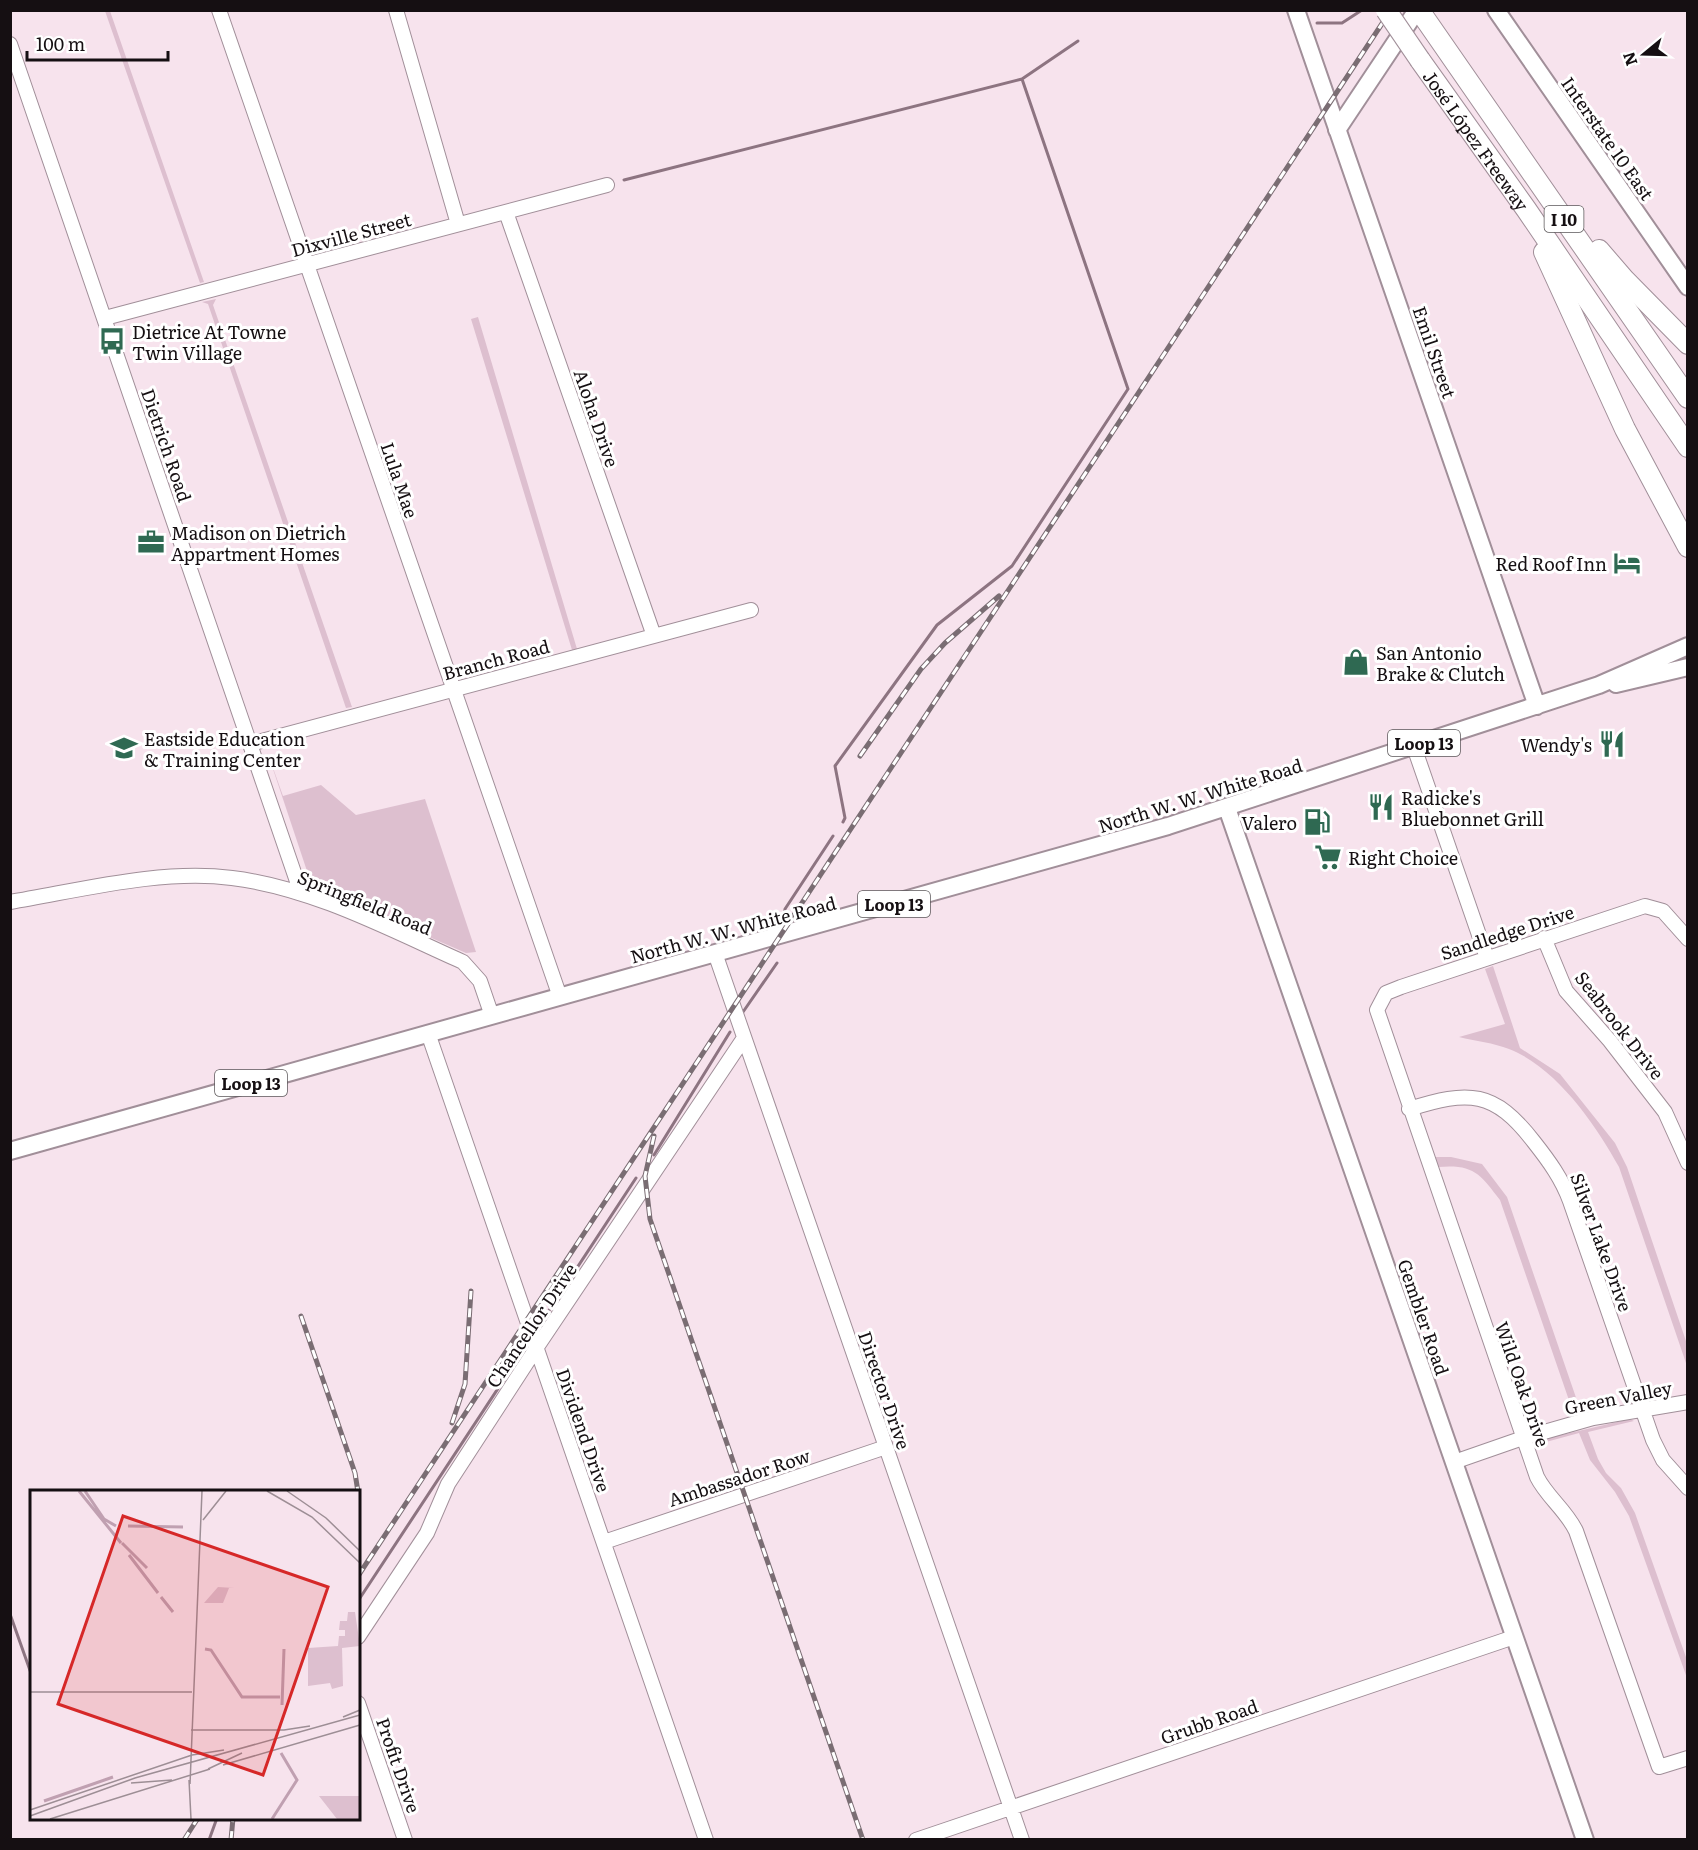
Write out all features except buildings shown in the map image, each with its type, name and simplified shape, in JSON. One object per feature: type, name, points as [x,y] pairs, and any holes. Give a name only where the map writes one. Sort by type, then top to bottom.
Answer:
[{"type":"highway","name":"José López Freeway","points":[[1386,10],[1526,209],[1688,447]]},
{"type":"highway","name":"José López Freeway","points":[[1418,10],[1688,398]]},
{"type":"highway","points":[[1550,199],[1688,344]]},
{"type":"highway","points":[[1526,209],[1625,429],[1688,547]]},
{"type":"main road","name":"Emil Street","points":[[1296,10],[1537,706]]},
{"type":"main road","points":[[1337,130],[1418,10]]},
{"type":"main road","name":"Interstate 10 East","points":[[1496,10],[1688,287]]},
{"type":"main road","points":[[1324,94],[1338,103],[1357,100]]},
{"type":"main road","name":"North W. W. White Road","points":[[10,1151],[1085,850],[1227,808],[1599,685],[1688,645]]},
{"type":"main road","name":"North W. W. White Road","points":[[1599,685],[1640,680],[1688,667]]},
{"type":"main road","name":"Gembler Road","points":[[1227,808],[1585,1839]]},
{"type":"street","name":"Lula Mae","points":[[219,10],[560,997]]},
{"type":"street","points":[[396,10],[458,224]]},
{"type":"street","name":"Dietrich Road","points":[[10,44],[301,893]]},
{"type":"street","name":"Dixville Street","points":[[105,318],[608,185]]},
{"type":"street","name":"Aloha Drive","points":[[506,212],[654,636]]},
{"type":"street","name":"Branch Road","points":[[250,744],[751,610]]},
{"type":"street","points":[[1414,747],[1487,958]]},
{"type":"street","name":"Springfield Road","points":[[10,902],[187,876],[231,878],[301,893],[463,962],[480,981],[492,1016]]},
{"type":"street","name":"Sandledge Drive","points":[[1379,1002],[1386,993],[1544,939],[1652,906],[1663,910],[1688,939]]},
{"type":"street","name":"Seabrook Drive","points":[[1544,939],[1566,991],[1610,1041],[1665,1112],[1688,1163]]},
{"type":"street","name":"Director Drive","points":[[715,953],[1022,1839]]},
{"type":"street","name":"Wild Oak Drive","points":[[1379,1002],[1378,1020],[1541,1485],[1566,1512],[1576,1530],[1659,1767],[1688,1758]]},
{"type":"street","name":"Dividend Drive","points":[[428,1033],[706,1839]]},
{"type":"street","name":"Chancellor Drive","points":[[360,1634],[428,1533],[448,1484],[744,1038]]},
{"type":"street","name":"Silver Lake Drive","points":[[1409,1108],[1448,1097],[1488,1101],[1499,1106],[1518,1122],[1549,1161],[1564,1184],[1658,1452],[1688,1488]]},
{"type":"street","name":"Green Valley","points":[[1454,1462],[1523,1438],[1593,1418],[1688,1402]]},
{"type":"street","name":"Ambassador Row","points":[[604,1542],[886,1447]]},
{"type":"street","name":"Grubb Road","points":[[916,1839],[1514,1637]]},
{"type":"street","name":"Profit Drive","points":[[360,1709],[405,1839]]},
{"type":"shaded area","points":[[105,11],[110,11],[204,282],[200,283]]},
{"type":"shaded area","points":[[216,299],[213,305],[352,707],[346,708],[208,304],[202,302]]},
{"type":"shaded area","points":[[478,317],[577,649],[572,650],[471,319]]},
{"type":"shaded area","points":[[267,751],[283,796],[321,785],[356,815],[425,799],[476,952],[466,953],[312,886]]},
{"type":"shaded area","points":[[1493,966],[1520,1048],[1560,1074],[1615,1143],[1627,1167],[1687,1344],[1687,1366],[1619,1167],[1599,1133],[1573,1099],[1543,1069],[1509,1049],[1459,1037],[1505,1024],[1485,969]]},
{"type":"shaded area","points":[[1434,1157],[1451,1157],[1482,1164],[1507,1197],[1582,1415],[1575,1417],[1500,1200],[1487,1183],[1475,1173],[1460,1167],[1438,1167]]},
{"type":"shaded area","points":[[1630,1419],[1634,1421],[1588,1432],[1606,1473],[1621,1488],[1635,1513],[1687,1660],[1687,1678],[1629,1516],[1615,1492],[1590,1460],[1579,1433],[1535,1445],[1544,1439]]},
{"type":"waterway","points":[[1317,23],[1342,23],[1362,10]]},
{"type":"waterway","points":[[624,180],[1022,79],[1078,41]]},
{"type":"waterway","points":[[843,822],[845,818],[835,766],[937,625],[1012,566],[1128,389],[1022,79]]},
{"type":"waterway","points":[[784,916],[785,909],[833,836]]},
{"type":"waterway","points":[[743,1012],[777,963]]},
{"type":"waterway","points":[[654,1155],[730,1032]]},
{"type":"waterway","points":[[546,1315],[636,1178]]},
{"type":"waterway","points":[[360,1598],[522,1352]]},
{"type":"waterway","points":[[10,1614],[30,1670]]},
{"type":"waterway","points":[[209,1840],[216,1820]]},
{"type":"railway","points":[[360,1573],[1391,10]]},
{"type":"railway","points":[[860,756],[921,669],[945,643],[999,596]]},
{"type":"railway","points":[[654,1136],[645,1176],[650,1219],[863,1840]]},
{"type":"railway","points":[[452,1423],[465,1384],[471,1291]]},
{"type":"railway","points":[[301,1316],[355,1473],[358,1490]]},
{"type":"railway","points":[[184,1840],[197,1820]]},
{"type":"railway","points":[[231,1840],[233,1820]]},
{"type":"place","name":"Dietrice At Towne Twin Village","points":[[112,341]]},
{"type":"place","name":"Madison on Dietrich Appartment Homes","points":[[151,542]]},
{"type":"place","name":"Red Roof Inn","points":[[1627,563]]},
{"type":"place","name":"San Antonio Brake & Clutch","points":[[1356,662]]},
{"type":"place","name":"Wendy's","points":[[1612,744]]},
{"type":"place","name":"Eastside Education & Training Center","points":[[124,748]]},
{"type":"place","name":"Radicke's Bluebonnet Grill","points":[[1381,807]]},
{"type":"place","name":"Valero","points":[[1317,822]]},
{"type":"place","name":"Right Choice","points":[[1328,857]]}]
